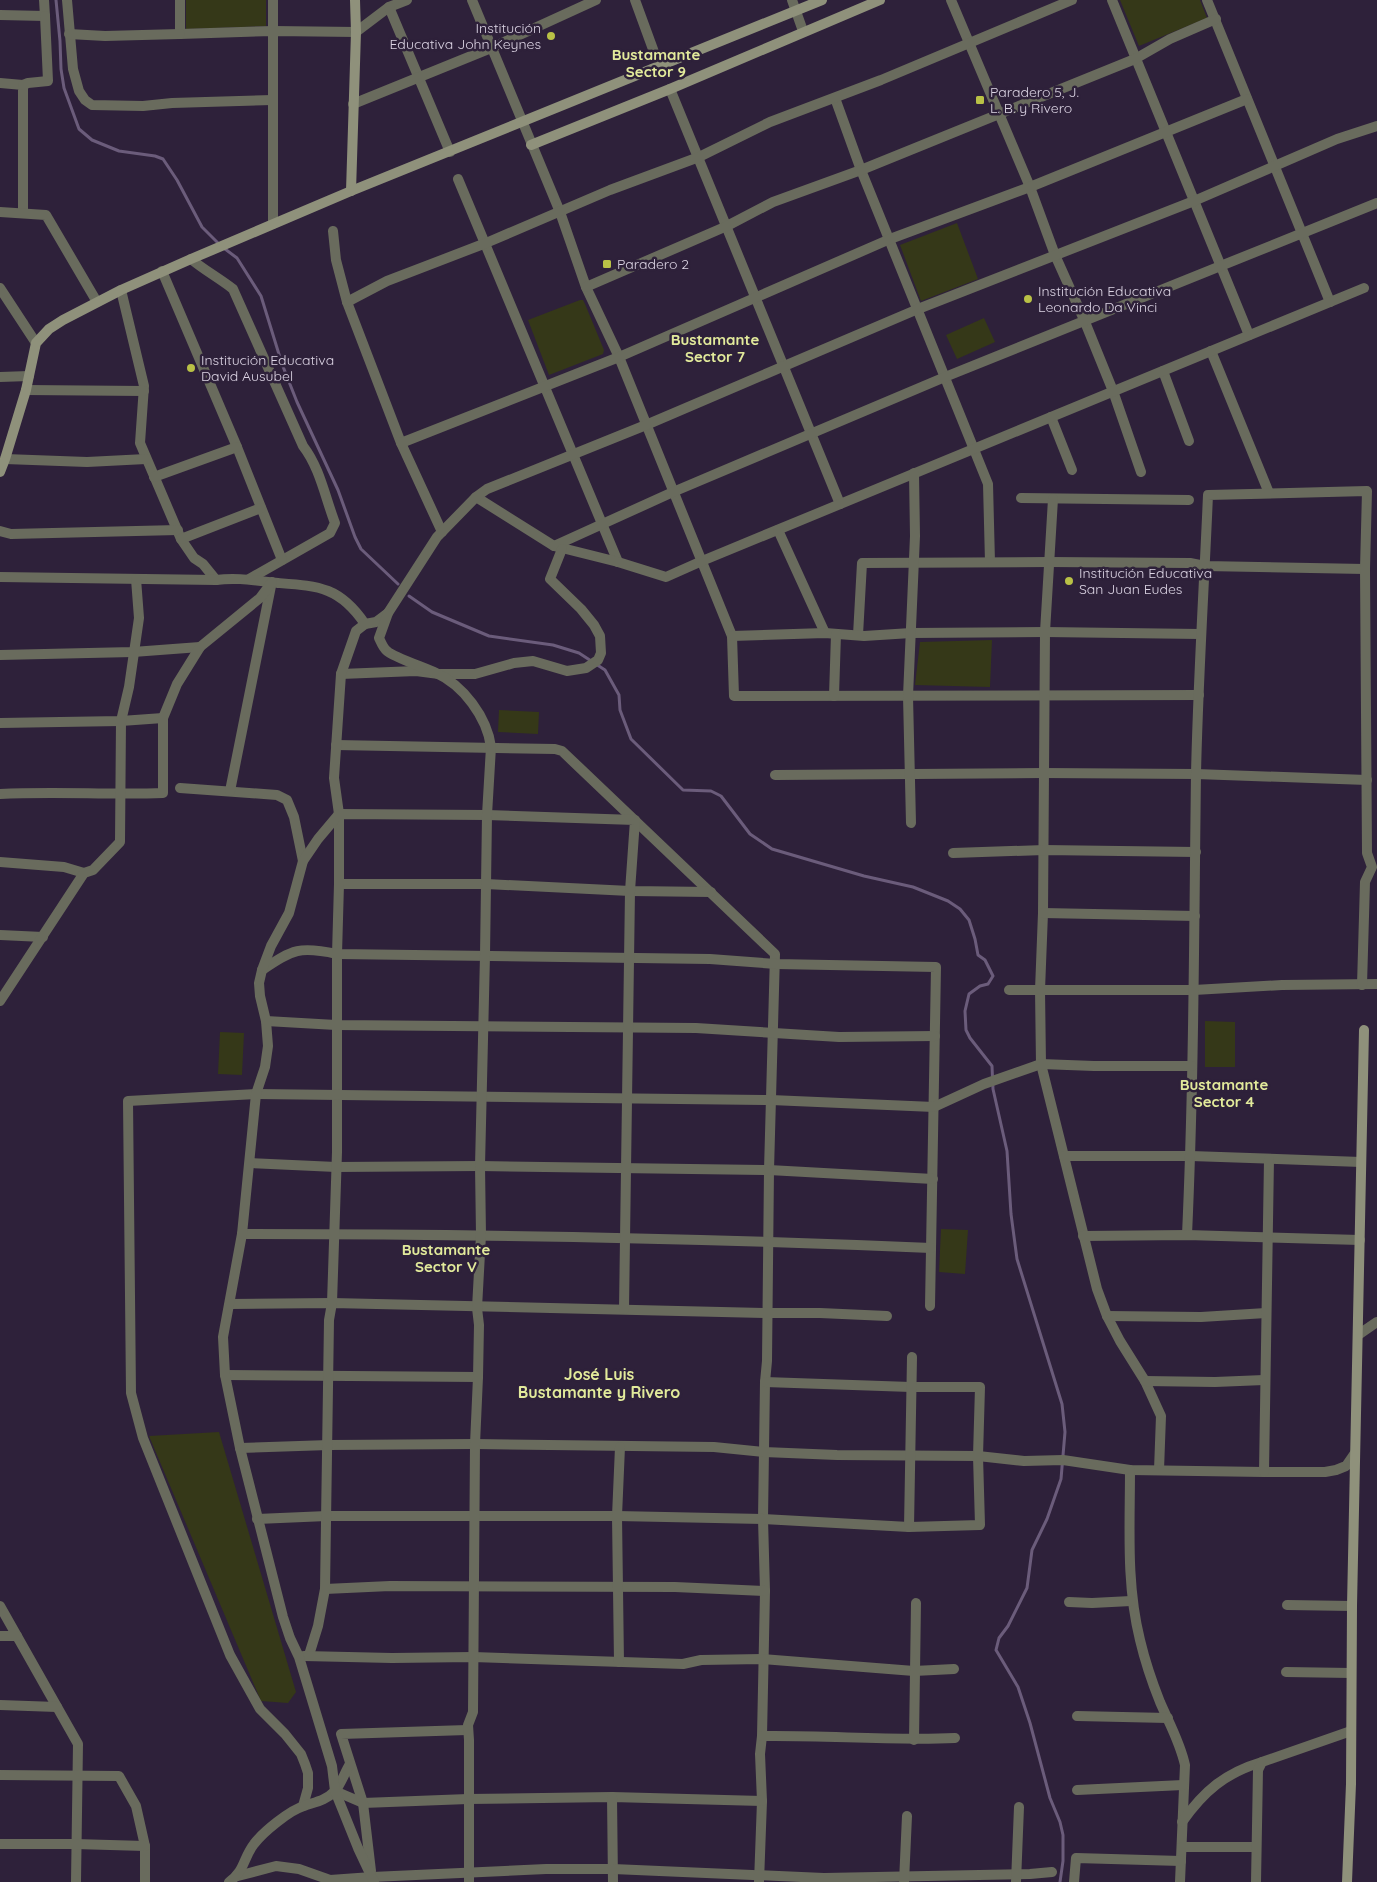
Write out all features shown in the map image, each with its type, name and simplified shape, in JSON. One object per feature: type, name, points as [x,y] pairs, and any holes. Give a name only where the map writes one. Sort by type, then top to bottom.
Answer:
[{"type":"street","points":[[0,83],[23,86],[28,83],[48,81],[44,0]]},
{"type":"street","points":[[66,0],[73,69],[79,91],[85,100],[92,105],[143,106],[172,103],[272,100]]},
{"type":"street","points":[[180,0],[180,34]]},
{"type":"street","points":[[273,0],[274,224]]},
{"type":"street","points":[[351,192],[356,32],[355,0]]},
{"type":"street","points":[[69,34],[105,36],[273,31],[356,32],[389,7],[407,0]]},
{"type":"street","points":[[472,0],[560,212],[586,286],[618,357],[732,636],[734,696],[1199,694]]},
{"type":"street","points":[[353,104],[418,76],[491,48],[596,0]]},
{"type":"street","points":[[635,0],[654,52]]},
{"type":"street","points":[[792,0],[804,31]]},
{"type":"street","points":[[0,472],[6,459],[26,390],[36,342],[49,329],[97,302],[162,271],[822,0]]},
{"type":"street","points":[[531,145],[670,89],[880,0]]},
{"type":"street","points":[[951,0],[1030,187],[1055,255],[1086,322],[1113,391],[1141,472]]},
{"type":"street","points":[[347,302],[387,281],[486,243],[610,190],[699,156],[770,122],[835,98],[1072,0]]},
{"type":"street","points":[[1112,0],[1249,335]]},
{"type":"street","points":[[1207,0],[1330,302]]},
{"type":"street","points":[[389,7],[450,152]]},
{"type":"street","points":[[0,14],[45,16]]},
{"type":"street","points":[[586,286],[726,226],[773,202],[862,170],[1135,59],[1170,39],[1216,19]]},
{"type":"street","points":[[23,86],[23,213]]},
{"type":"street","points":[[670,89],[840,504]]},
{"type":"street","points":[[835,98],[988,484],[990,562]]},
{"type":"street","points":[[401,443],[618,357],[890,239],[1030,187],[1247,99]]},
{"type":"street","points":[[469,1877],[469,1740],[467,1730],[473,1712],[476,1515],[475,1444],[479,1325],[477,1308],[481,1235],[480,1166],[486,955],[487,815],[491,747],[487,728],[461,690],[438,674],[387,651],[379,638],[388,613],[442,532],[476,497],[487,489],[646,425],[918,309],[1194,201],[1337,139],[1377,126]]},
{"type":"street","points":[[458,179],[618,562]]},
{"type":"street","points":[[341,674],[416,671],[438,674],[475,674],[514,663],[533,662],[559,670],[572,671],[586,668],[594,663],[601,653],[600,636],[581,609],[550,579],[558,547],[673,492],[945,377],[1377,204]]},
{"type":"street","points":[[0,212],[46,215],[97,302]]},
{"type":"street","points":[[333,231],[336,260],[347,302],[401,443],[442,532]]},
{"type":"street","points":[[191,259],[206,272],[217,277],[233,289],[302,446],[310,455],[319,475],[335,523],[330,533],[250,578]]},
{"type":"street","points":[[162,271],[238,447],[282,560]]},
{"type":"street","points":[[0,288],[36,342]]},
{"type":"street","points":[[476,497],[558,547],[618,562],[666,577],[1364,288]]},
{"type":"street","points":[[121,290],[139,362],[144,391],[140,443],[180,535],[194,558],[203,564],[216,580]]},
{"type":"street","points":[[0,308],[13,308]]},
{"type":"street","points":[[1211,351],[1269,493]]},
{"type":"street","points":[[1163,371],[1189,441]]},
{"type":"street","points":[[0,377],[29,376]]},
{"type":"street","points":[[26,390],[144,391]]},
{"type":"street","points":[[1051,417],[1072,470]]},
{"type":"street","points":[[154,477],[238,447]]},
{"type":"street","points":[[6,459],[87,462],[146,458]]},
{"type":"street","points":[[911,823],[908,696],[914,562],[914,473]]},
{"type":"street","points":[[1187,1234],[1194,990],[1196,774],[1200,634],[1208,494],[1367,491],[1365,569],[1367,853],[1372,867],[1365,882],[1362,985]]},
{"type":"street","points":[[1021,498],[1189,500]]},
{"type":"street","points":[[1053,498],[1045,632],[1044,913],[1040,990],[1041,1064],[1097,1289],[1107,1316],[1145,1381],[1161,1416],[1158,1470]]},
{"type":"street","points":[[0,531],[11,534],[180,535],[261,508]]},
{"type":"street","points":[[778,530],[830,634],[834,696]]},
{"type":"street","points":[[858,636],[862,563],[1050,562],[1365,569]]},
{"type":"street","points":[[0,577],[216,580],[250,578],[316,586],[353,607],[365,624]]},
{"type":"street","points":[[0,862],[64,867],[84,873],[93,870],[120,842],[121,722],[129,687],[139,618],[136,579]]},
{"type":"street","points":[[0,794],[39,792],[120,794],[163,792],[163,718],[177,684],[200,648],[260,598],[272,582]]},
{"type":"street","points":[[230,791],[272,582]]},
{"type":"street","points":[[304,1656],[318,1626],[325,1588],[329,1445],[329,1320],[332,1303],[338,1095],[336,1025],[339,814],[334,778],[341,674],[356,631],[365,624],[376,622],[388,613]]},
{"type":"street","points":[[732,636],[830,634],[858,636],[911,633],[1045,632],[1200,634]]},
{"type":"street","points":[[0,655],[133,652],[200,648]]},
{"type":"street","points":[[0,723],[121,722],[163,718]]},
{"type":"street","points":[[336,745],[491,747],[555,749],[562,751],[775,954],[769,1170],[768,1361],[765,1382],[763,1519],[765,1591],[760,1754],[762,1801],[759,1879]]},
{"type":"street","points":[[775,775],[1196,774],[1367,780]]},
{"type":"street","points":[[180,788],[277,795],[287,800],[294,817],[303,861]]},
{"type":"street","points":[[339,814],[487,815],[635,820]]},
{"type":"street","points":[[339,814],[303,861],[289,913],[271,946],[262,970],[260,996],[266,1021],[268,1046],[265,1067],[256,1094],[242,1234],[230,1304],[222,1336],[225,1375],[240,1448],[283,1617],[290,1638],[304,1656],[332,1766],[336,1790],[358,1848],[373,1879]]},
{"type":"street","points":[[624,1309],[630,891],[635,820]]},
{"type":"street","points":[[953,853],[1044,850],[1196,852]]},
{"type":"street","points":[[0,1001],[84,873]]},
{"type":"street","points":[[339,884],[486,884],[630,891],[711,892]]},
{"type":"street","points":[[1044,913],[1195,916]]},
{"type":"street","points":[[0,935],[43,936]]},
{"type":"street","points":[[262,970],[290,953],[304,949],[337,954],[710,959],[776,964],[936,967],[930,1306]]},
{"type":"street","points":[[1010,990],[1194,990],[1282,985],[1377,984]]},
{"type":"street","points":[[266,1021],[336,1025],[696,1028],[839,1037],[935,1036]]},
{"type":"street","points":[[1347,1882],[1364,1030]]},
{"type":"street","points":[[303,1806],[308,1788],[306,1764],[301,1754],[285,1734],[260,1709],[232,1660],[143,1438],[131,1392],[128,1101],[256,1094],[771,1100],[934,1107],[984,1084],[1041,1064],[1192,1066]]},
{"type":"street","points":[[1064,1156],[1190,1156],[1361,1162]]},
{"type":"street","points":[[1264,1472],[1269,1159]]},
{"type":"street","points":[[250,1163],[336,1166],[769,1170],[933,1178]]},
{"type":"street","points":[[242,1234],[481,1235],[769,1241],[931,1248]]},
{"type":"street","points":[[1083,1236],[1187,1234],[1360,1240]]},
{"type":"street","points":[[230,1304],[332,1303],[477,1308],[624,1309],[887,1316]]},
{"type":"street","points":[[1107,1316],[1201,1318],[1266,1313]]},
{"type":"street","points":[[1358,1335],[1377,1322]]},
{"type":"street","points":[[909,1528],[912,1357]]},
{"type":"street","points":[[225,1375],[478,1377]]},
{"type":"street","points":[[1145,1381],[1215,1382],[1264,1380]]},
{"type":"street","points":[[257,1519],[327,1516],[476,1515],[763,1519],[909,1528],[980,1524],[978,1456],[980,1387],[911,1387],[765,1382]]},
{"type":"street","points":[[240,1448],[475,1444],[714,1447],[764,1452],[837,1455],[978,1456],[1024,1461],[1080,1461],[1130,1470],[1264,1472],[1336,1470],[1346,1466],[1355,1453]]},
{"type":"street","points":[[619,1662],[617,1516],[620,1447]]},
{"type":"street","points":[[1130,1470],[1129,1576],[1131,1601],[1151,1678],[1181,1746],[1185,1765],[1180,1882]]},
{"type":"street","points":[[325,1588],[390,1586],[675,1587],[765,1591]]},
{"type":"street","points":[[1069,1602],[1131,1601]]},
{"type":"street","points":[[914,1740],[916,1603]]},
{"type":"street","points":[[1287,1605],[1352,1606]]},
{"type":"street","points":[[0,1606],[78,1744],[75,1844],[76,1882]]},
{"type":"street","points":[[0,1636],[17,1636]]},
{"type":"street","points":[[304,1656],[474,1657],[683,1664],[701,1660],[762,1659],[914,1671],[954,1669]]},
{"type":"street","points":[[1286,1672],[1351,1672]]},
{"type":"street","points":[[0,1705],[57,1707]]},
{"type":"street","points":[[1077,1716],[1168,1718]]},
{"type":"street","points":[[373,1879],[364,1803],[341,1734],[467,1730]]},
{"type":"street","points":[[1182,1822],[1198,1801],[1214,1785],[1236,1771],[1351,1731]]},
{"type":"street","points":[[762,1736],[812,1735],[914,1740],[955,1738]]},
{"type":"street","points":[[1256,1882],[1255,1847],[1258,1770],[1262,1762]]},
{"type":"street","points":[[238,1876],[254,1844],[277,1823],[303,1806],[321,1801],[336,1790],[350,1764]]},
{"type":"street","points":[[0,1775],[118,1776],[136,1806],[145,1846],[145,1882]]},
{"type":"street","points":[[1077,1790],[1183,1785]]},
{"type":"street","points":[[336,1790],[364,1803],[612,1797],[762,1801]]},
{"type":"street","points":[[612,1797],[613,1882]]},
{"type":"street","points":[[1016,1878],[1019,1807]]},
{"type":"street","points":[[904,1879],[907,1816]]},
{"type":"street","points":[[0,1844],[145,1846]]},
{"type":"street","points":[[1182,1847],[1255,1847]]},
{"type":"street","points":[[1074,1882],[1076,1858],[1181,1861]]},
{"type":"street","points":[[229,1882],[238,1876],[276,1866],[299,1869],[330,1880],[469,1877],[546,1869],[614,1869],[759,1879],[1016,1878],[1052,1872]]},
{"type":"green space","points":[[186,0],[266,0],[266,26],[186,29]]},
{"type":"green space","points":[[1120,0],[1200,0],[1207,18],[1139,46]]},
{"type":"green space","points":[[957,223],[978,279],[921,301],[900,245]]},
{"type":"green space","points":[[583,300],[585,304],[604,350],[603,354],[549,375],[528,320]]},
{"type":"green space","points":[[984,318],[995,342],[957,359],[946,335]]},
{"type":"green space","points":[[992,640],[990,687],[915,685],[920,642]]},
{"type":"green space","points":[[499,710],[539,712],[538,734],[498,732]]},
{"type":"green space","points":[[1205,1021],[1235,1022],[1235,1067],[1205,1067]]},
{"type":"green space","points":[[220,1032],[244,1033],[242,1075],[218,1074]]},
{"type":"green space","points":[[941,1229],[968,1230],[965,1274],[939,1272]]},
{"type":"green space","points":[[219,1432],[296,1692],[288,1703],[261,1701],[149,1436]]},
{"type":"waterway","points":[[56,0],[64,88],[79,129],[92,140],[119,151],[155,156],[163,159],[177,180],[202,227],[221,246],[237,258],[261,296],[282,364],[297,402],[338,490],[355,537],[361,549],[398,584]]},
{"type":"waterway","points":[[409,596],[432,612],[489,636],[553,645],[579,653],[605,670],[619,695],[620,710],[631,739],[683,790],[711,791],[721,796],[750,834],[772,849],[864,876],[913,887],[948,901],[960,909],[969,920],[978,955],[985,960],[993,976],[988,984],[980,986],[969,994],[965,1011],[966,1030],[992,1066],[993,1089],[1007,1151],[1011,1214],[1017,1259],[1062,1404],[1065,1432],[1061,1479],[1047,1519],[1032,1550],[1027,1588],[1008,1626],[999,1638],[996,1650],[1018,1687],[1030,1723],[1050,1798],[1060,1822],[1063,1835],[1063,1861],[1060,1882]]},
{"type":"place","name":"Institución Educativa John Keynes","points":[[551,36]]},
{"type":"place","name":"Paradero 5, J. L. B. y Rivero","points":[[980,100]]},
{"type":"place","name":"Paradero 2","points":[[607,264]]},
{"type":"place","name":"Institución Educativa Leonardo Da Vinci","points":[[1028,299]]},
{"type":"place","name":"Institución Educativa David Ausubel","points":[[191,368]]},
{"type":"place","name":"Institución Educativa San Juan Eudes","points":[[1069,581]]},
{"type":"district","name":"Bustamante Sector 9","points":[[656,62]]},
{"type":"district","name":"Bustamante Sector 7","points":[[715,348]]},
{"type":"district","name":"Bustamante Sector 4","points":[[1224,1092]]},
{"type":"district","name":"Bustamante Sector V","points":[[446,1258]]},
{"type":"district","name":"José Luis Bustamante y Rivero","points":[[599,1383]]}]
